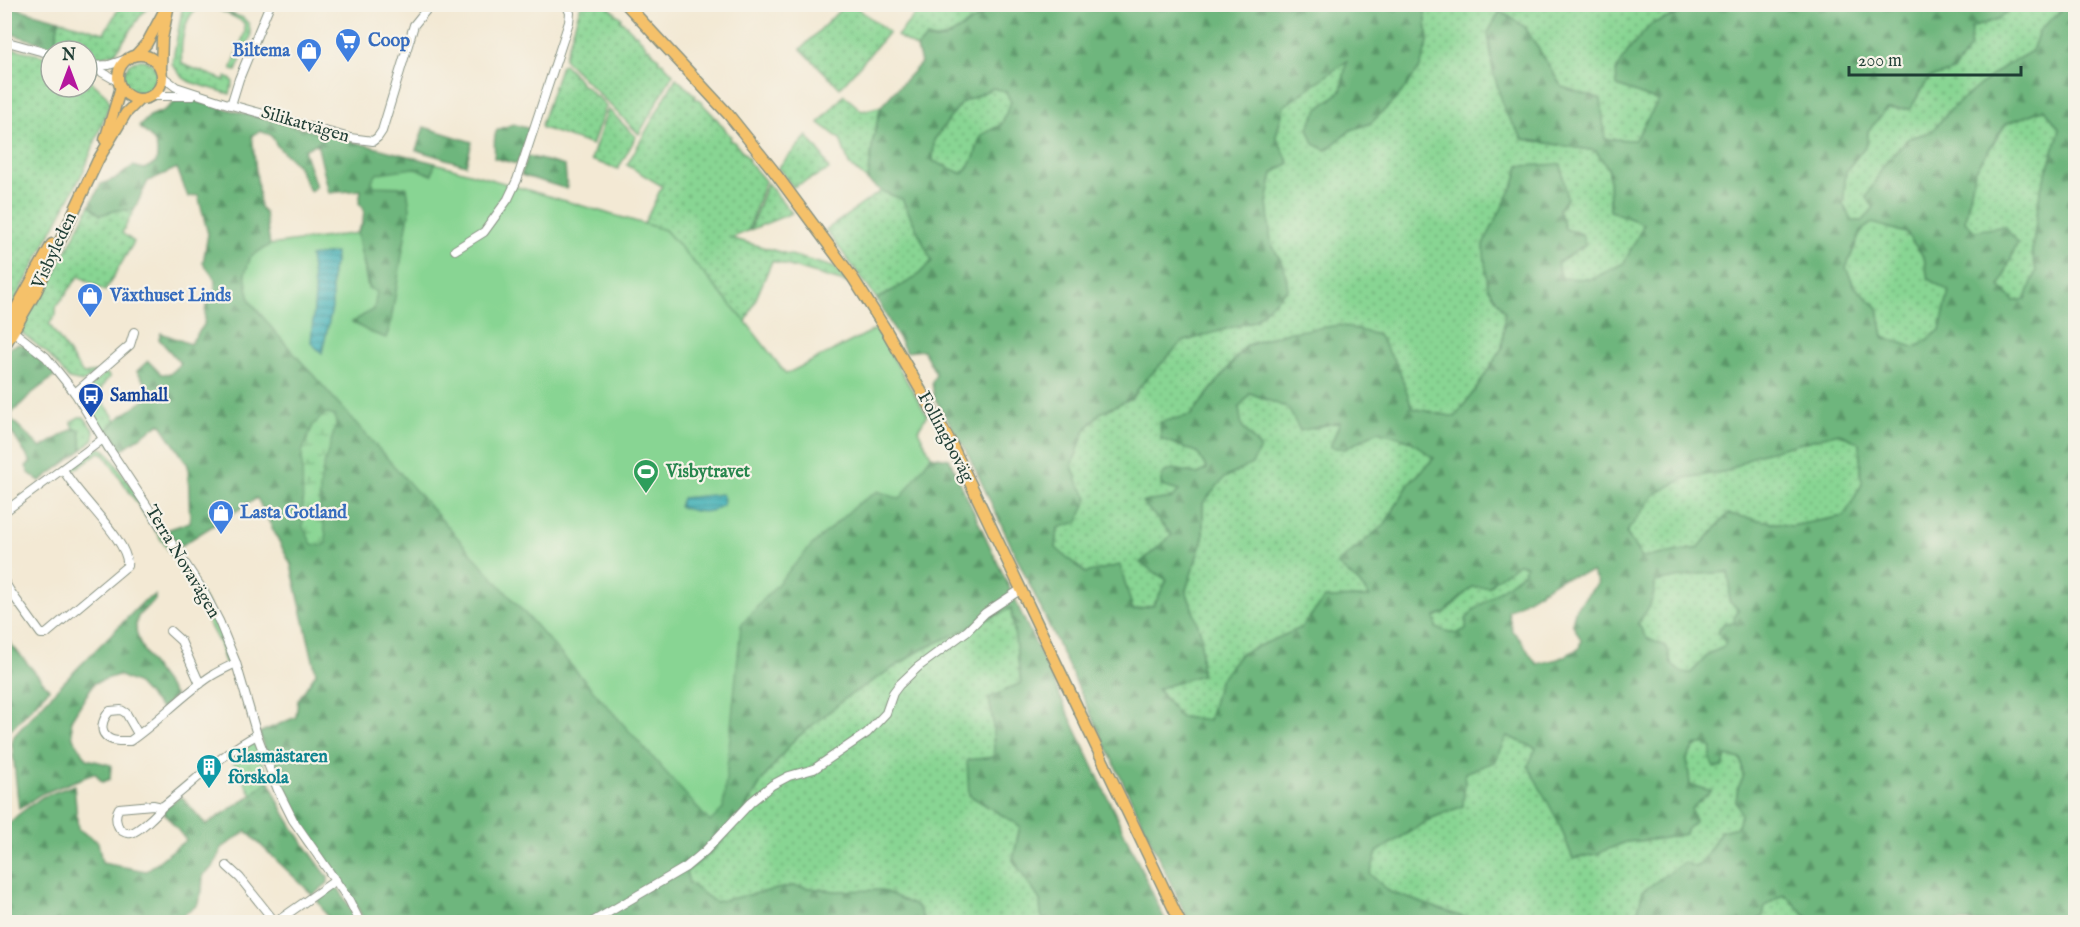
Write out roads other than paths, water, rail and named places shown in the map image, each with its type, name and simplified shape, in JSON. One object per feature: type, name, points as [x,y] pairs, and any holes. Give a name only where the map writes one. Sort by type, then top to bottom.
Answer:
[{"type":"main road","points":[[168,4],[162,39],[160,88],[152,96],[140,99],[127,95],[120,85],[120,69],[153,34],[168,4]]},
{"type":"main road","name":"Follingboväg","points":[[626,4],[728,114],[773,170],[853,278],[886,330],[951,443],[1180,922]]},
{"type":"main road","points":[[132,57],[152,58],[162,73]]},
{"type":"main road","name":"Visbyleden","points":[[98,160],[114,113],[120,85]]},
{"type":"main road","name":"Visbyleden","points":[[4,347],[8,329],[98,160],[126,113],[140,99]]},
{"type":"street","points":[[162,73],[172,86],[231,105],[239,79],[270,4]]},
{"type":"street","name":"Silikatvägen","points":[[231,105],[350,138],[372,141],[382,130],[414,25],[431,4]]},
{"type":"street","points":[[455,250],[484,232],[508,199],[517,180],[569,22],[570,13],[566,4]]},
{"type":"street","points":[[4,41],[39,51]]},
{"type":"street","points":[[99,65],[109,65],[132,57]]},
{"type":"street","points":[[99,71],[120,85]]},
{"type":"street","points":[[152,96],[202,97]]},
{"type":"street","name":"Terra Novavägen","points":[[8,329],[33,345],[46,357],[75,393],[103,440],[189,567],[219,621],[236,663],[257,735],[278,790],[293,820],[336,880],[360,922]]},
{"type":"street","points":[[75,393],[130,345],[134,332]]},
{"type":"street","points":[[4,512],[103,440]]},
{"type":"street","points":[[4,581],[34,626],[41,634],[46,634],[127,566],[128,556],[109,526],[82,498],[63,469]]},
{"type":"street","points":[[592,922],[686,867],[705,851],[751,802],[772,785],[789,776],[814,769],[867,733],[886,713],[892,693],[906,679],[967,631],[985,613],[1020,590]]},
{"type":"street","points":[[170,632],[181,641],[200,684]]},
{"type":"street","points":[[138,734],[126,713],[121,710],[110,711],[103,721],[104,735],[113,741],[130,741],[151,727],[212,675],[236,663]]},
{"type":"street","points":[[162,807],[153,805],[119,808],[115,815],[117,825],[126,832],[131,832],[162,807],[204,771],[243,742],[257,735]]},
{"type":"street","points":[[227,866],[240,878],[275,922],[336,880]]},
{"type":"water","points":[[335,253],[332,271],[332,308],[322,353],[311,343],[315,295],[310,256]]},
{"type":"water","points":[[722,494],[723,505],[712,511],[701,512],[679,507],[682,498]]},
{"type":"place","name":"Coop","points":[[348,64]]},
{"type":"place","name":"Biltema","points":[[309,74]]},
{"type":"place","name":"Växthuset Linds","points":[[90,319]]},
{"type":"place","name":"Samhall","points":[[91,419]]},
{"type":"place","name":"Visbytravet","points":[[646,495]]},
{"type":"place","name":"Lasta Gotland","points":[[221,536]]},
{"type":"place","name":"Glasmästaren förskola","points":[[209,790]]}]
